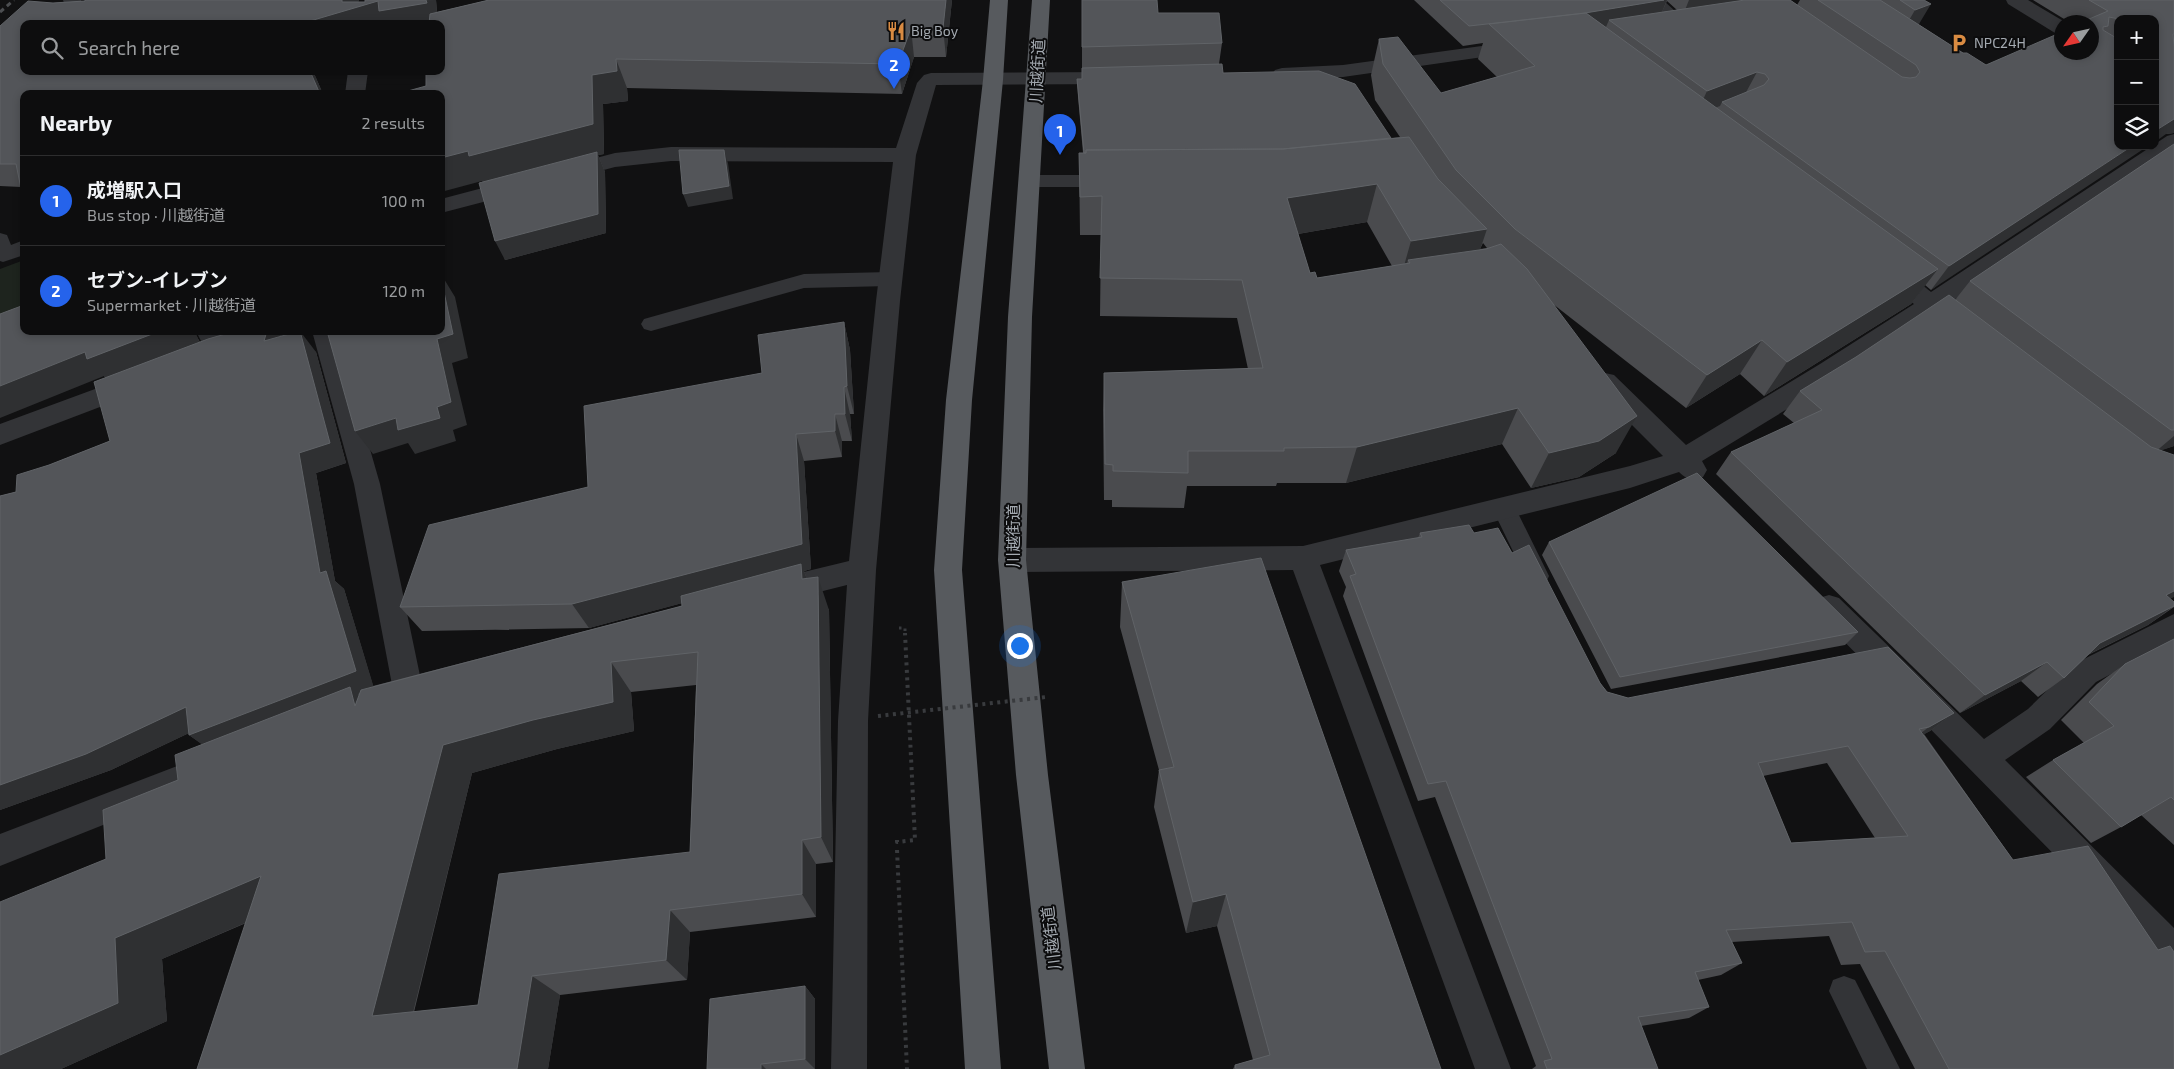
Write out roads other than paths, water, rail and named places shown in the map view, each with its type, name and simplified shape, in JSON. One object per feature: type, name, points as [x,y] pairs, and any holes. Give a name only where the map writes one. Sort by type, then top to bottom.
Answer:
[{"type":"highway","points":[[983,1069],[948,570],[959,400],[993,80],[999,0]]},
{"type":"highway","name":"川越街道","points":[[1041,0],[1037,79],[1028,181],[1014,436],[1012,560],[1032,775],[1067,1069]]},
{"type":"street","points":[[72,0],[80,20]]},
{"type":"street","points":[[1651,27],[1687,21],[1652,0]]},
{"type":"street","points":[[2015,0],[2054,24]]},
{"type":"street","points":[[1263,74],[1343,71],[1536,44]]},
{"type":"street","points":[[1343,71],[1359,96]]},
{"type":"street","points":[[356,90],[357,75]]},
{"type":"street","points":[[849,1069],[853,721],[862,570],[890,279],[905,155],[927,83],[937,78],[993,80],[1136,77]]},
{"type":"street","points":[[1012,560],[1303,558],[1630,477],[1683,460],[1828,371],[2174,141]]},
{"type":"street","points":[[445,205],[615,160],[671,154],[905,155]]},
{"type":"street","points":[[1865,255],[1960,327]]},
{"type":"street","points":[[209,347],[270,335]]},
{"type":"street","points":[[325,335],[367,484],[408,690]]},
{"type":"street","points":[[1585,362],[1710,487]]},
{"type":"street","points":[[0,435],[155,376]]},
{"type":"street","points":[[1303,558],[1493,1069]]},
{"type":"street","points":[[759,596],[862,570]]},
{"type":"street","points":[[1813,590],[2174,952]]},
{"type":"street","points":[[1982,758],[2039,719],[2085,673],[2174,627]]},
{"type":"street","points":[[380,701],[408,690],[437,683]]},
{"type":"street","points":[[0,850],[214,766]]},
{"type":"lane","points":[[1028,181],[1128,181]]},
{"type":"lane","points":[[0,240],[3,254],[20,249]]},
{"type":"lane","points":[[651,324],[804,282],[890,279]]},
{"type":"lane","points":[[1504,508],[1548,596]]},
{"type":"lane","points":[[1848,658],[1874,652]]},
{"type":"lane","points":[[1844,991],[1884,1069]]},
{"type":"railway","points":[[0,12],[14,0]]},
{"type":"place","name":"Big Boy","points":[[896,31]]},
{"type":"place","name":"NPC24H","points":[[1959,43]]},
{"type":"place","name":"セブン-イレブン","points":[[894,89]]},
{"type":"place","name":"成増駅入口","points":[[1060,155]]}]
